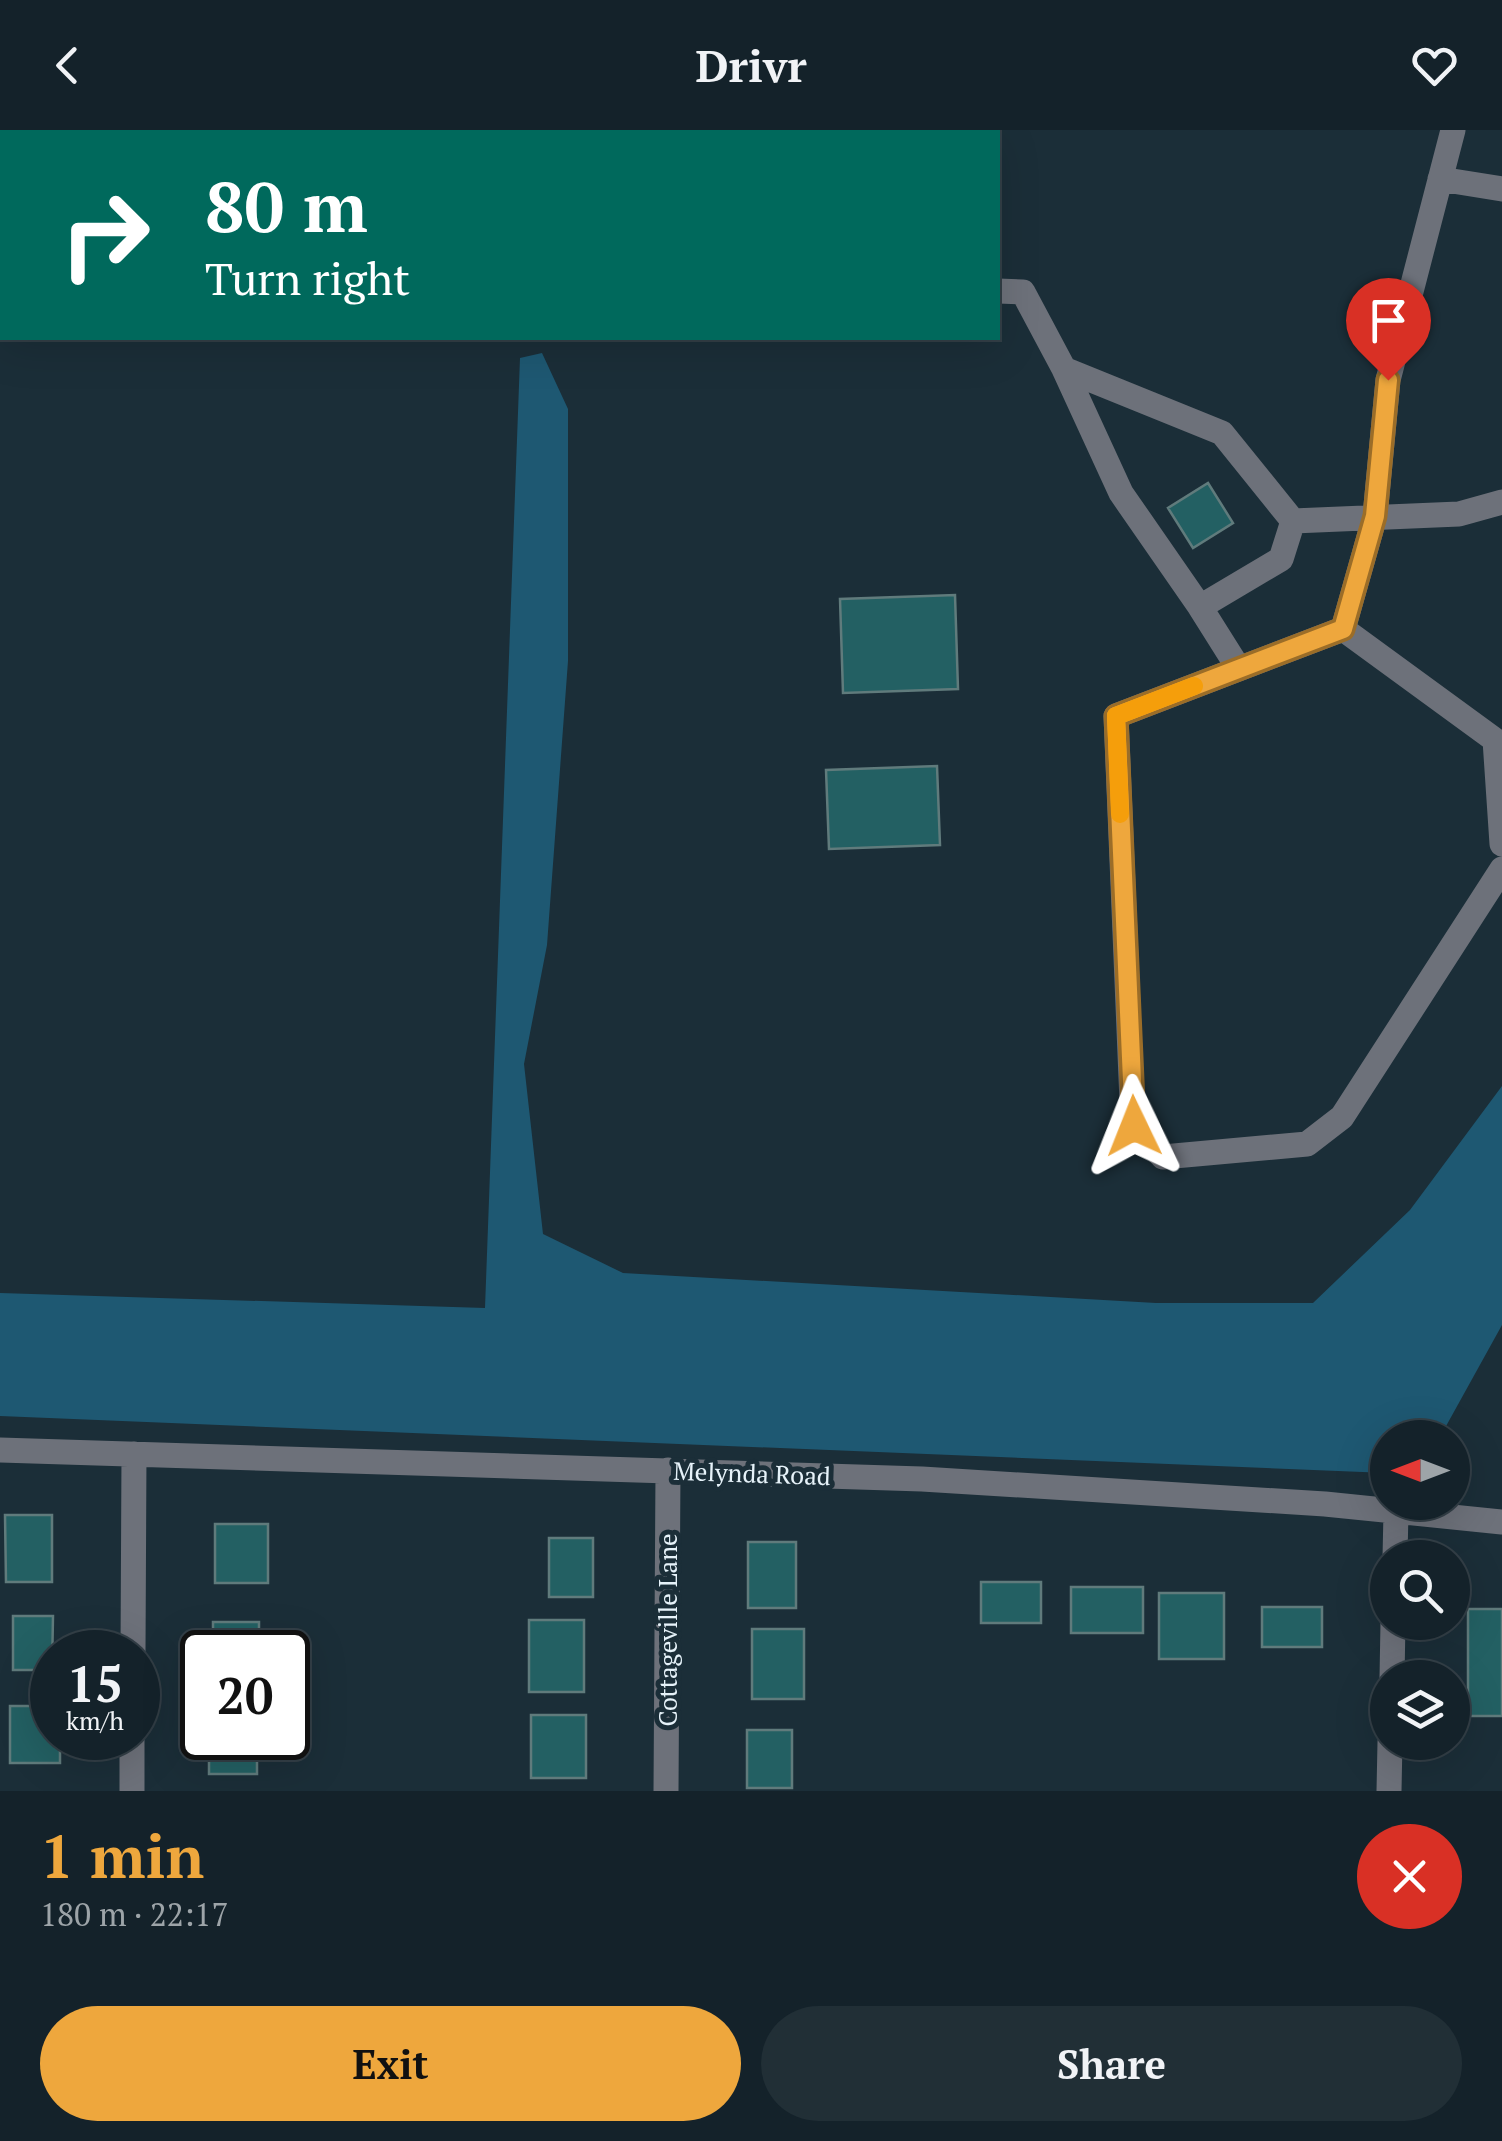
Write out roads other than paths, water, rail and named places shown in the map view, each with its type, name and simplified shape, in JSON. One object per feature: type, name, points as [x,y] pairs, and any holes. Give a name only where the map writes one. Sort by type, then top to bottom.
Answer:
[{"type":"street","points":[[1343,629],[1375,516],[1388,380],[1453,130]]},
{"type":"street","points":[[1440,179],[1502,189]]},
{"type":"street","points":[[1010,292],[1064,369],[1122,493],[1239,669]]},
{"type":"street","points":[[1064,369],[1222,433],[1292,521]]},
{"type":"street","points":[[1292,521],[1459,514],[1502,502]]},
{"type":"street","points":[[1200,607],[1281,560],[1292,521]]},
{"type":"street","points":[[1343,629],[1116,716],[1134,1126],[1162,1157],[1307,1144],[1342,1117],[1502,869]]},
{"type":"street","points":[[1343,629],[1494,740],[1502,844]]},
{"type":"street","name":"Melynda Road","points":[[0,1450],[942,1480],[1370,1509]]},
{"type":"street","points":[[133,1630],[134,1454]]},
{"type":"street","name":"Cottageville Lane","points":[[666,1791],[668,1470]]},
{"type":"street","name":"Melynda Road","points":[[1470,1519],[1502,1522]]},
{"type":"street","points":[[132,1760],[132,1791]]},
{"type":"street","points":[[1389,1791],[1390,1760]]}]
